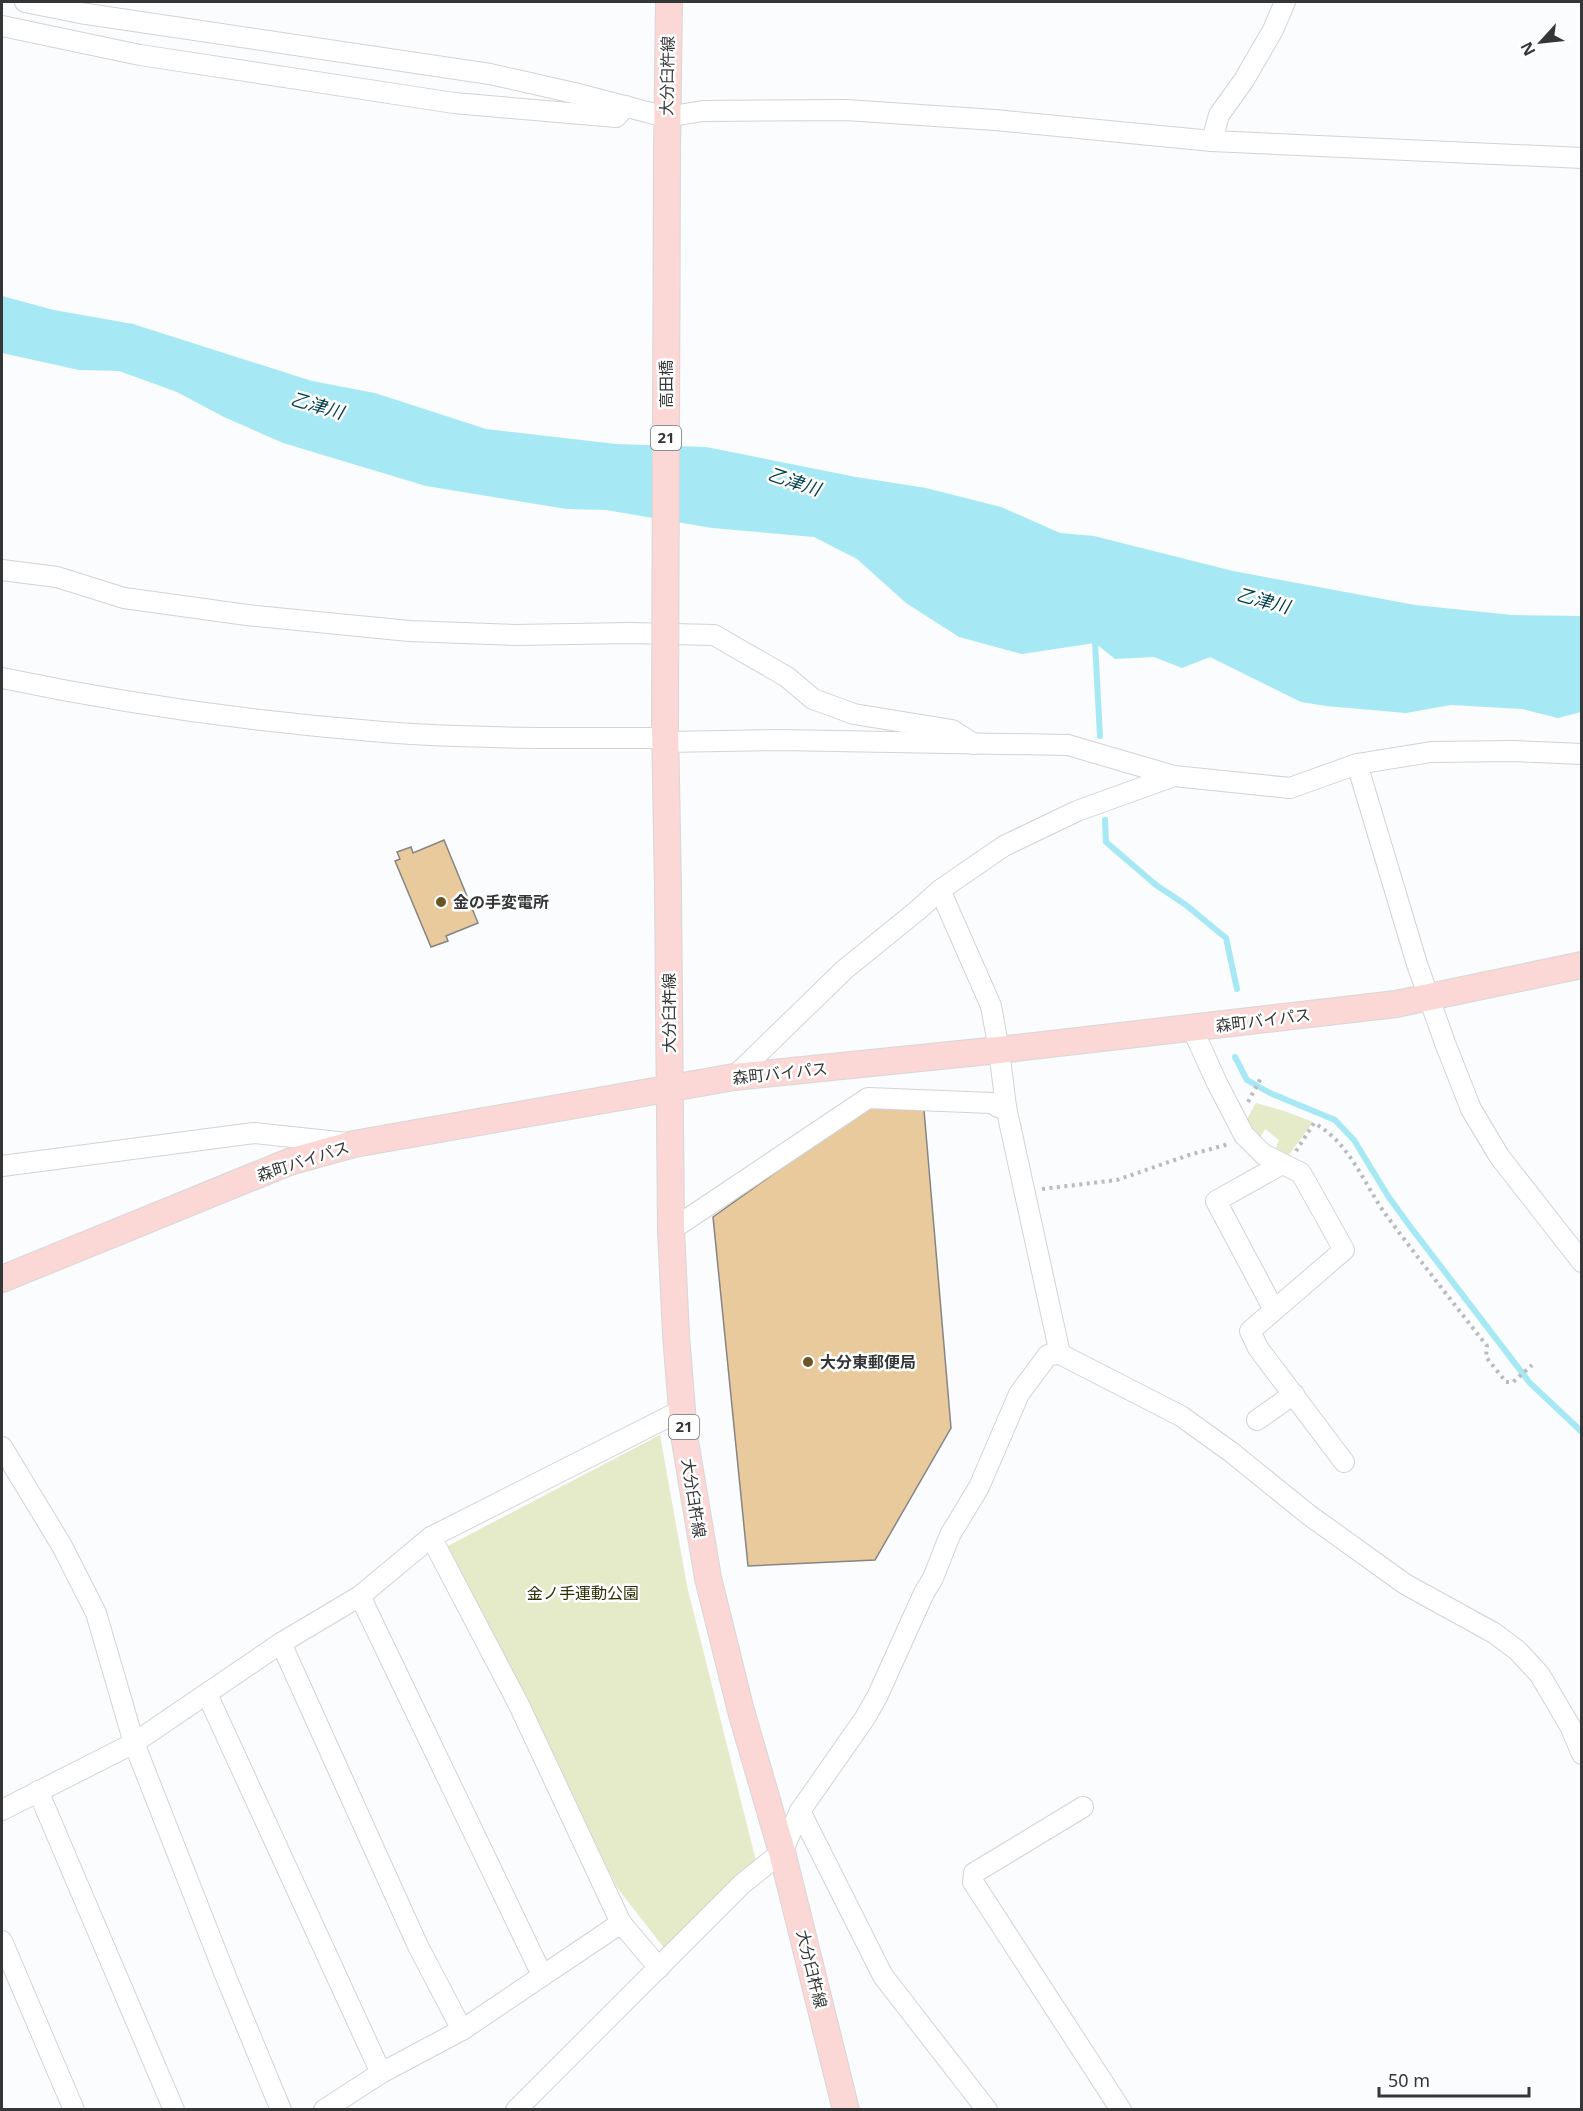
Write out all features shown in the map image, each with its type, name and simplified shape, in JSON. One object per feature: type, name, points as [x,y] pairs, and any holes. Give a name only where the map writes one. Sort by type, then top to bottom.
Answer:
[{"type":"main road","name":"大分臼杵線","points":[[667,151],[669,2]]},
{"type":"main road","name":"高田橋","points":[[665,735],[667,151]]},
{"type":"main road","name":"大分臼杵線","points":[[665,735],[671,1230],[676,1335],[689,1465],[708,1578],[741,1711],[782,1852],[846,2109]]},
{"type":"main road","name":"森町バイパス","points":[[2,1279],[289,1162],[354,1144],[734,1077],[999,1050],[1396,1005],[1581,965]]},
{"type":"street","points":[[25,2],[80,13],[490,74],[666,117],[703,111],[846,110],[995,120],[1212,141],[1581,158]]},
{"type":"street","points":[[1212,141],[1219,115],[1244,80],[1273,30],[1285,2]]},
{"type":"street","points":[[2,26],[140,55],[454,103],[616,117],[626,106]]},
{"type":"street","points":[[2,570],[57,576],[124,598],[247,615],[409,631],[714,635],[787,677],[813,699],[854,714],[952,730],[974,744]]},
{"type":"street","points":[[2,678],[72,693],[273,721],[384,732],[501,737],[665,735],[779,740],[1068,745],[1174,776],[1290,788],[1357,764],[1431,752],[1513,751],[1581,754]]},
{"type":"street","points":[[1357,764],[1430,999],[1445,1043],[1472,1108],[1499,1156],[1579,1254]]},
{"type":"street","points":[[734,1077],[844,970],[940,890],[1004,846],[1077,812],[1174,776]]},
{"type":"street","points":[[940,890],[991,1006],[1006,1107],[1060,1354]]},
{"type":"street","points":[[1192,1028],[1217,1083],[1245,1135],[1263,1154],[1300,1173],[1344,1250],[1250,1331],[1258,1348],[1344,1462]]},
{"type":"street","points":[[671,1230],[868,1098],[992,1103],[998,1107],[1006,1107]]},
{"type":"street","points":[[2,1166],[254,1133],[354,1144]]},
{"type":"street","points":[[1274,1310],[1216,1201],[1282,1164]]},
{"type":"street","points":[[516,2109],[742,1884],[782,1852],[800,1811],[865,1718],[877,1697],[933,1578],[950,1535],[979,1487],[1019,1394],[1048,1355],[1060,1354],[1181,1416],[1231,1452],[1309,1515],[1405,1584],[1494,1633],[1518,1651],[1540,1675],[1570,1726],[1581,1754]]},
{"type":"street","points":[[1257,1420],[1294,1394]]},
{"type":"street","points":[[2,1810],[134,1743],[281,1643],[360,1596],[431,1537],[682,1410]]},
{"type":"street","points":[[2,1447],[62,1546],[96,1613],[134,1743],[226,1977],[281,2109]]},
{"type":"street","points":[[431,1537],[519,1705],[621,1923],[659,1968]]},
{"type":"street","points":[[360,1596],[542,1975]]},
{"type":"street","points":[[281,1643],[418,1946],[462,2030]]},
{"type":"street","points":[[207,1694],[381,2073]]},
{"type":"street","points":[[38,1791],[174,2109]]},
{"type":"street","points":[[1083,1807],[974,1873],[973,1882],[1121,2109]]},
{"type":"street","points":[[800,1811],[883,1977],[987,2109]]},
{"type":"street","points":[[324,2109],[381,2073],[462,2030],[621,1923]]},
{"type":"street","points":[[2,1941],[74,2109]]},
{"type":"path","points":[[1248,1100],[1262,1076]]},
{"type":"path","points":[[1282,1164],[1292,1156],[1314,1123],[1338,1141],[1357,1166],[1387,1217],[1487,1346],[1486,1357],[1506,1382],[1513,1382],[1532,1365]]},
{"type":"path","points":[[1025,1191],[1117,1180],[1189,1155],[1228,1145],[1235,1137]]},
{"type":"green space","points":[[1256,1103],[1313,1122],[1289,1155],[1276,1148],[1279,1140],[1265,1129],[1260,1138],[1253,1132],[1247,1119]]},
{"type":"green space","name":"金ノ手運動公園","points":[[660,1435],[687,1586],[756,1861],[665,1949],[618,1889],[444,1548]]},
{"type":"water","name":"乙津川","points":[[2,296],[54,310],[133,324],[312,381],[375,393],[486,429],[616,444],[706,447],[856,477],[926,488],[1001,507],[1060,533],[1094,536],[1233,571],[1415,605],[1512,615],[1581,616],[1581,712],[1558,718],[1522,709],[1451,705],[1406,713],[1326,706],[1301,702],[1210,657],[1182,668],[1154,657],[1115,659],[1095,643],[1022,654],[959,637],[906,603],[857,559],[814,537],[712,528],[606,510],[567,509],[426,486],[283,443],[224,417],[177,392],[119,371],[79,370],[2,353]]},
{"type":"building","name":"金の手変電所","points":[[444,840],[478,923],[446,936],[448,941],[431,947],[395,861],[400,859],[397,852],[411,847],[413,853]]},
{"type":"building","points":[[867,1107],[924,1110],[951,1428],[875,1560],[748,1566],[713,1217]]},
{"type":"waterway","points":[[1091,636],[1095,643],[1100,736]]},
{"type":"waterway","points":[[1105,820],[1106,842],[1156,885],[1186,905],[1226,938],[1237,989]]},
{"type":"waterway","points":[[1235,1057],[1247,1080],[1270,1093],[1335,1120],[1354,1140],[1388,1196],[1409,1225],[1530,1383],[1582,1432]]},
{"type":"place","name":"金の手変電所","points":[[441,902]]},
{"type":"place","name":"大分東郵便局","points":[[808,1362]]}]
